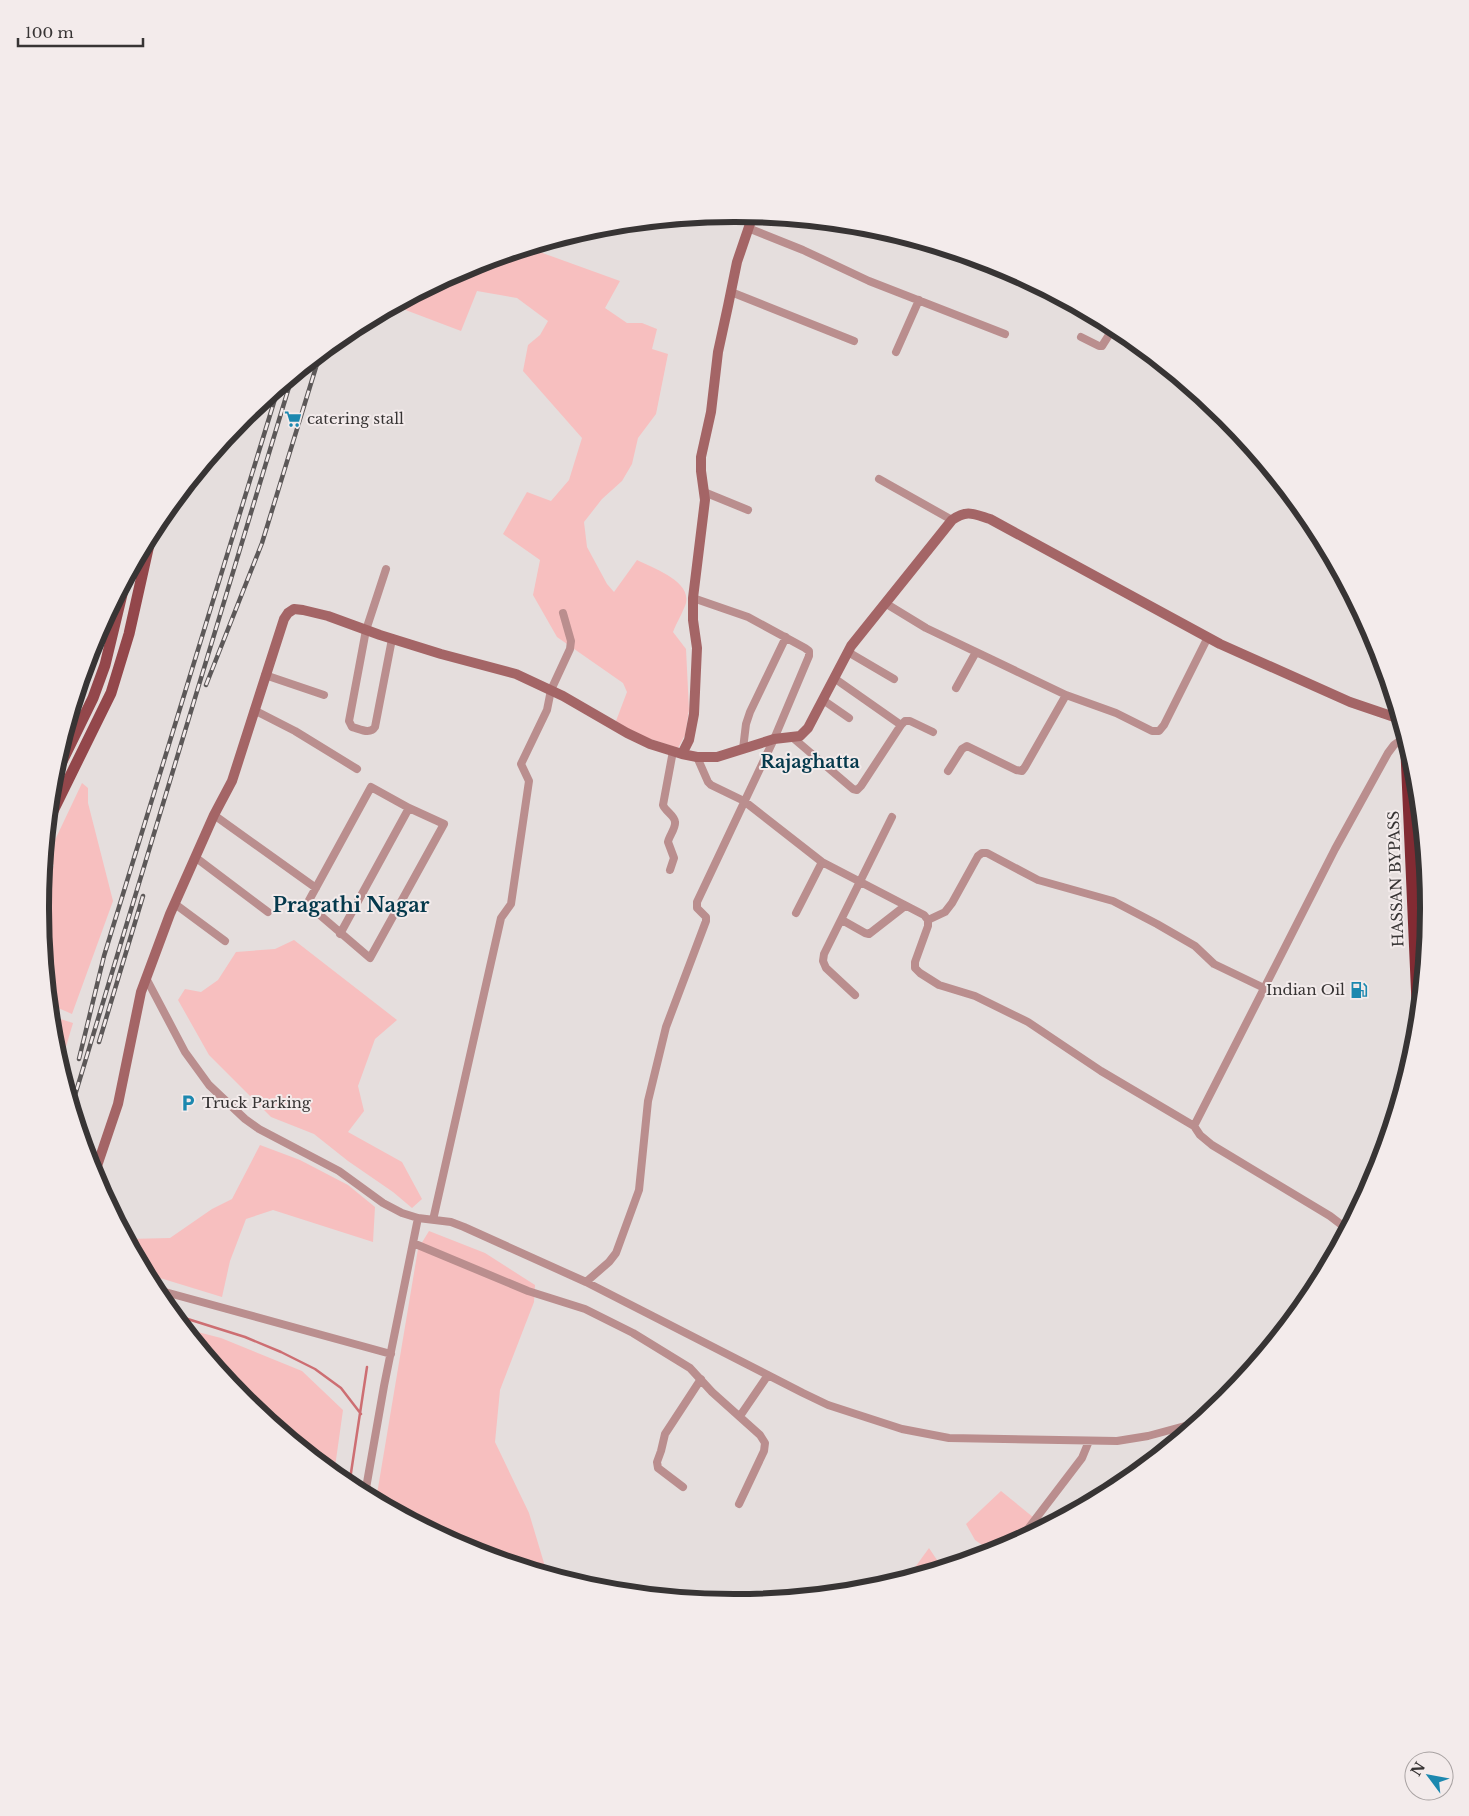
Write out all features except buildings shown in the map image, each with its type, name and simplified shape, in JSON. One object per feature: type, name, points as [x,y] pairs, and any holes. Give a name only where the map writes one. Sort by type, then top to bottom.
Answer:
[{"type":"highway","name":"HASSAN BYPASS","points":[[1408,778],[1416,977]]},
{"type":"main road","points":[[58,801],[111,693],[134,616],[147,555]]},
{"type":"main road","points":[[68,750],[105,665],[121,601]]},
{"type":"main road","points":[[119,611],[134,616]]},
{"type":"street","points":[[670,870],[674,858],[668,842],[676,823],[675,819],[664,809],[663,805],[678,752],[689,740],[694,714],[697,648],[693,620],[693,598],[705,500],[701,457],[711,412],[718,352],[737,262],[750,223]]},
{"type":"street","points":[[748,228],[804,250],[869,281],[1005,334]]},
{"type":"street","points":[[731,292],[854,341]]},
{"type":"street","points":[[896,352],[918,300]]},
{"type":"street","points":[[1081,337],[1102,346],[1109,334]]},
{"type":"street","points":[[879,479],[952,520]]},
{"type":"street","points":[[704,492],[748,510]]},
{"type":"street","points":[[98,1163],[118,1104],[141,992],[174,904],[214,815],[232,781],[284,619],[294,609],[328,616],[392,639],[516,674],[551,690],[650,744],[697,757],[717,757],[774,739],[800,736],[808,728],[848,652],[871,619],[952,520],[960,514],[971,512],[990,519],[1208,638],[1350,702],[1393,716]]},
{"type":"street","points":[[386,569],[366,630],[349,721],[352,727],[370,732],[376,727],[392,639]]},
{"type":"street","points":[[586,1282],[609,1262],[616,1253],[639,1190],[648,1101],[666,1027],[706,921],[704,915],[697,908],[697,902],[774,739],[809,656],[809,652],[805,648],[748,617],[693,598]]},
{"type":"street","points":[[885,603],[926,628],[976,652],[1066,695],[1116,713],[1152,731],[1159,731],[1164,725],[1208,638]]},
{"type":"street","points":[[433,1220],[501,918],[511,904],[529,781],[521,764],[547,710],[551,690],[570,649],[571,641],[563,613]]},
{"type":"street","points":[[743,749],[746,724],[750,712],[786,637]]},
{"type":"street","points":[[848,652],[894,679]]},
{"type":"street","points":[[956,688],[976,652]]},
{"type":"street","points":[[265,675],[324,695]]},
{"type":"street","points":[[834,678],[901,725]]},
{"type":"street","points":[[948,771],[962,749],[967,746],[1016,770],[1022,771],[1066,695]]},
{"type":"street","points":[[823,700],[849,718]]},
{"type":"street","points":[[254,710],[295,731],[357,769]]},
{"type":"street","points":[[77,714],[83,718]]},
{"type":"street","points":[[792,737],[857,790],[862,786],[905,721],[910,721],[933,732]]},
{"type":"street","points":[[1194,1126],[1335,849],[1384,761],[1394,745],[1399,741]]},
{"type":"street","points":[[697,757],[708,782],[744,801],[822,862],[924,916],[928,920],[928,926],[915,962],[915,968],[920,973],[938,985],[975,996],[1028,1022],[1101,1071],[1194,1126],[1200,1136],[1212,1146],[1330,1216],[1342,1225]]},
{"type":"street","points":[[371,787],[409,808],[444,824],[370,958],[307,904],[371,787]]},
{"type":"street","points":[[340,934],[409,808]]},
{"type":"street","points":[[214,815],[316,888]]},
{"type":"street","points":[[855,995],[826,968],[823,962],[824,954],[842,920],[858,882],[892,817]]},
{"type":"street","points":[[928,920],[946,912],[978,856],[982,853],[987,853],[1038,880],[1113,901],[1195,946],[1214,964],[1264,988]]},
{"type":"street","points":[[195,857],[268,912]]},
{"type":"street","points":[[796,913],[822,862]]},
{"type":"street","points":[[174,904],[226,941]]},
{"type":"street","points":[[842,920],[869,934],[905,906]]},
{"type":"street","points":[[146,978],[185,1052],[209,1085],[258,1129],[339,1171],[383,1203],[402,1213],[418,1218],[451,1222],[464,1227],[586,1282],[828,1405],[902,1429],[949,1438],[1117,1441],[1148,1436],[1184,1426]]},
{"type":"street","points":[[367,1486],[418,1218]]},
{"type":"street","points":[[413,1243],[528,1291],[586,1309],[633,1334],[696,1372],[712,1392],[760,1435],[764,1443],[764,1451],[739,1504]]},
{"type":"street","points":[[166,1292],[391,1354]]},
{"type":"street","points":[[740,1416],[768,1375]]},
{"type":"street","points":[[683,1487],[658,1468],[656,1462],[665,1434],[701,1379]]},
{"type":"street","points":[[1029,1527],[1082,1458],[1089,1441]]},
{"type":"shaded area","points":[[539,252],[620,281],[605,308],[627,323],[642,323],[657,329],[652,349],[668,354],[656,414],[638,438],[632,464],[622,481],[602,499],[584,522],[587,547],[607,584],[614,592],[637,560],[669,576],[683,588],[686,595],[685,606],[673,632],[686,649],[689,710],[685,735],[678,748],[636,734],[616,721],[627,692],[623,683],[557,637],[533,595],[540,560],[503,534],[527,492],[551,501],[569,480],[582,438],[523,371],[528,345],[540,335],[548,321],[517,298],[477,291],[461,331],[402,309],[472,274]]},
{"type":"shaded area","points":[[82,783],[88,788],[88,803],[113,901],[72,1014],[56,1007],[55,998],[50,953],[49,908],[50,872],[54,865],[50,862],[52,847]]},
{"type":"shaded area","points":[[294,940],[397,1020],[375,1039],[358,1086],[364,1111],[348,1132],[402,1162],[422,1199],[412,1208],[314,1134],[271,1117],[209,1055],[178,1000],[185,989],[201,992],[218,980],[236,952],[275,949]]},
{"type":"shaded area","points":[[58,1018],[73,1023],[64,1052]]},
{"type":"shaded area","points":[[260,1145],[300,1160],[348,1185],[375,1207],[373,1242],[273,1210],[246,1219],[230,1261],[222,1297],[157,1277],[134,1239],[170,1238],[212,1209],[232,1199]]},
{"type":"shaded area","points":[[429,1231],[485,1253],[535,1285],[534,1302],[500,1390],[495,1442],[529,1513],[545,1566],[472,1542],[431,1523],[377,1493],[418,1249]]},
{"type":"shaded area","points":[[195,1331],[221,1338],[302,1371],[343,1410],[335,1465],[282,1424],[219,1360]]},
{"type":"shaded area","points":[[1001,1491],[1039,1522],[984,1547],[975,1540],[966,1524]]},
{"type":"shaded area","points":[[929,1548],[938,1562],[913,1570]]},
{"type":"waterway","points":[[185,1318],[245,1337],[315,1369],[341,1388],[361,1414]]},
{"type":"waterway","points":[[351,1476],[367,1367]]},
{"type":"railway","points":[[206,685],[262,543],[317,364]]},
{"type":"railway","points":[[75,1095],[289,386]]},
{"type":"railway","points":[[79,1059],[104,956],[275,399]]},
{"type":"railway","points":[[99,1042],[143,896]]},
{"type":"place","name":"catering stall","points":[[293,419]]},
{"type":"place","name":"Indian Oil","points":[[1359,990]]},
{"type":"place","name":"Truck Parking","points":[[188,1103]]},
{"type":"district","name":"Rajaghatta","points":[[810,762]]},
{"type":"district","name":"Pragathi Nagar","points":[[351,905]]}]
